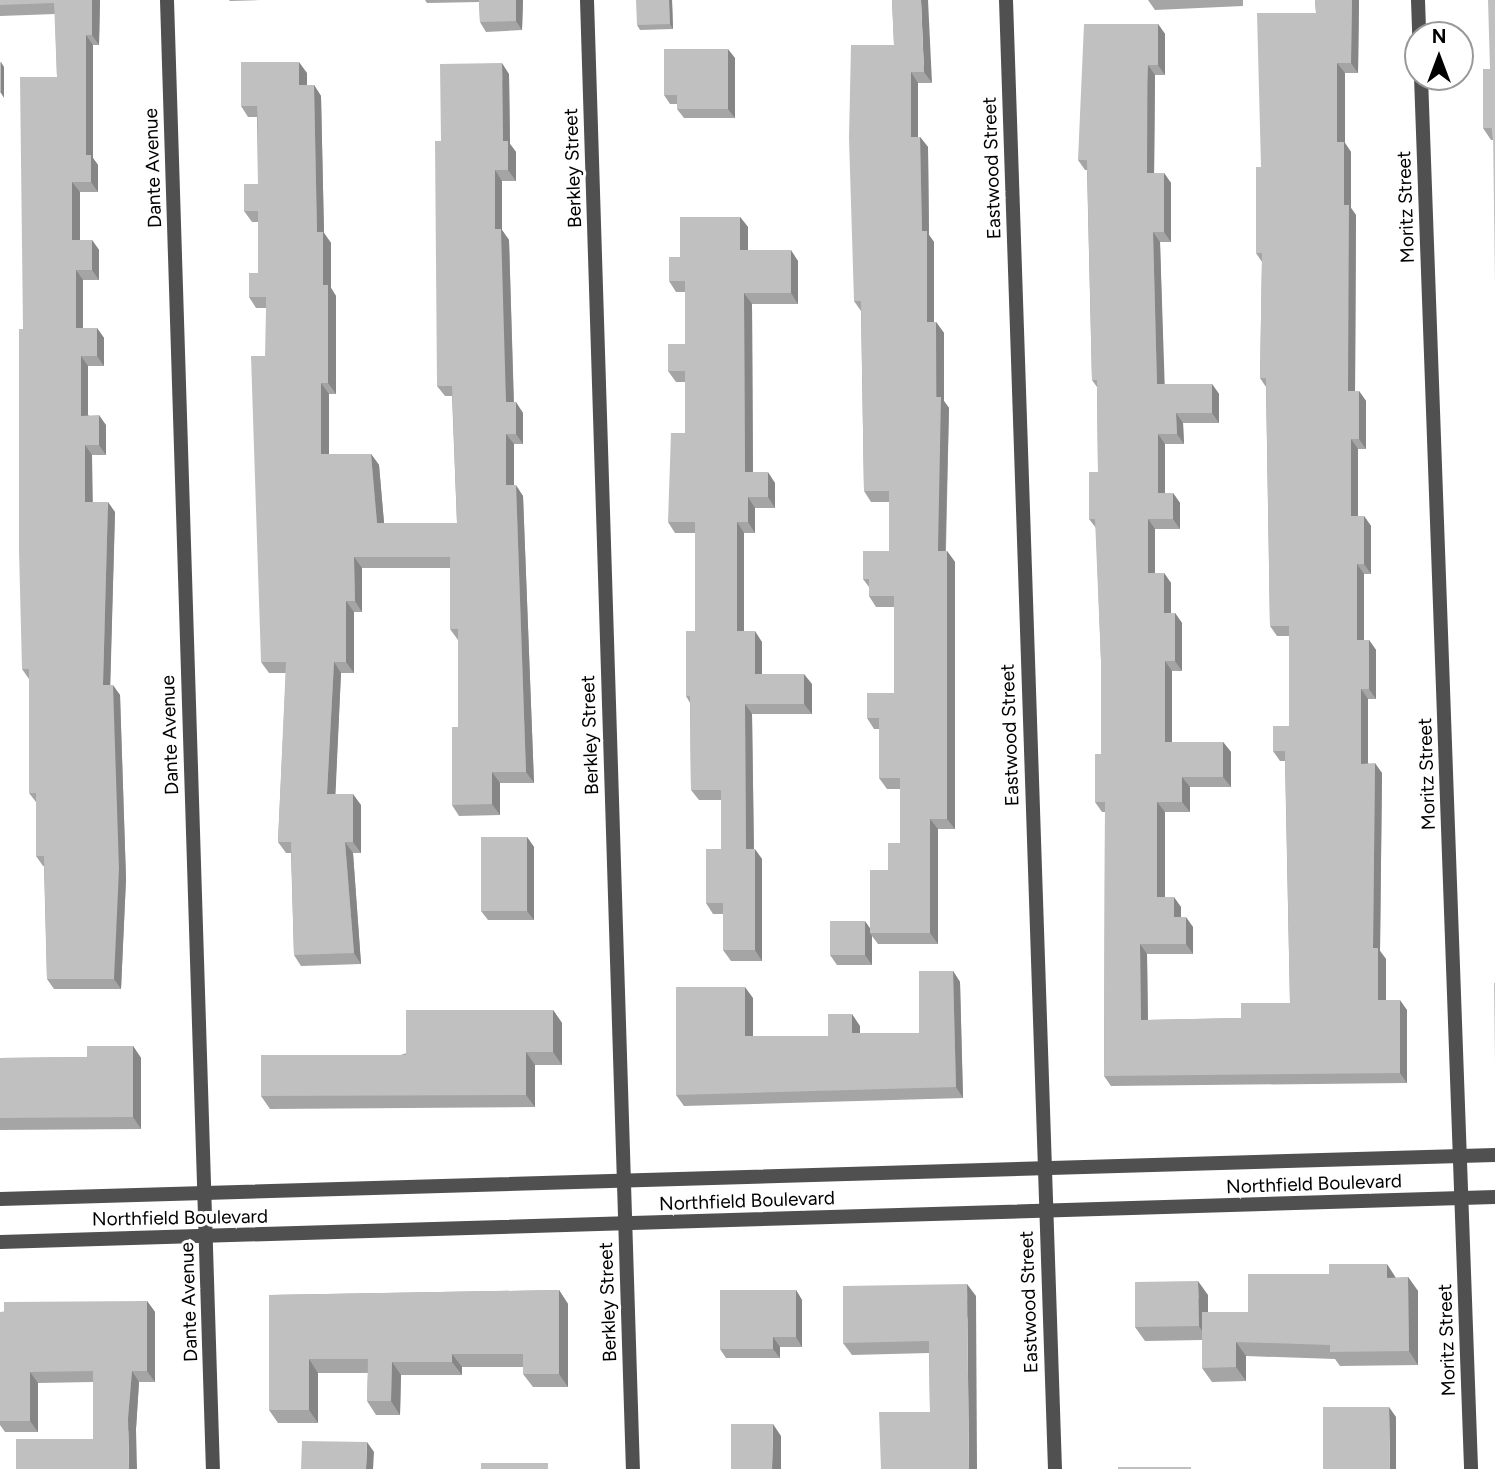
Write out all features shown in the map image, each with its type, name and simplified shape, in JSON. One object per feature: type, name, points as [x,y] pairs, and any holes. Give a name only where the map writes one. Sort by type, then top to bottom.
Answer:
[{"type":"street","name":"Dante Avenue","points":[[167,0],[213,1469]]},
{"type":"street","name":"Berkley Street","points":[[587,0],[633,1469]]},
{"type":"street","name":"Eastwood Street","points":[[1006,0],[1044,1212],[1055,1469]]},
{"type":"street","points":[[1418,0],[1419,21]]},
{"type":"street","name":"Moritz Street","points":[[1422,91],[1471,1469]]},
{"type":"street","name":"Northfield Boulevard","points":[[0,1199],[1495,1155]]},
{"type":"street","name":"Northfield Boulevard","points":[[0,1242],[1495,1197]]},
{"type":"building","points":[[0,0],[92,0],[92,35],[86,35],[86,155],[91,155],[91,182],[72,182],[72,240],[92,240],[92,270],[76,270],[76,328],[97,328],[97,356],[81,356],[81,416],[99,415],[99,445],[85,445],[85,502],[108,502],[103,685],[113,685],[119,869],[114,979],[47,979],[44,856],[36,856],[36,793],[29,793],[29,669],[22,669],[19,550],[19,329],[23,329],[20,77],[57,77],[54,3],[0,5]]},
{"type":"building","points":[[479,0],[516,0],[516,21],[480,22]]},
{"type":"building","points":[[636,0],[669,0],[670,24],[637,25]]},
{"type":"building","points":[[892,0],[921,0],[924,72],[911,72],[911,137],[920,137],[922,231],[927,231],[927,322],[936,322],[936,397],[941,397],[938,551],[947,551],[947,819],[930,819],[930,933],[870,933],[870,870],[888,870],[888,843],[900,843],[900,778],[879,778],[879,718],[867,718],[867,693],[894,693],[894,596],[869,596],[869,579],[863,579],[863,551],[889,551],[889,491],[864,491],[861,301],[854,301],[849,138],[851,45],[894,45]]},
{"type":"building","points":[[1315,0],[1352,0],[1351,63],[1337,63],[1337,142],[1344,142],[1344,205],[1349,205],[1348,391],[1359,391],[1359,439],[1351,439],[1351,516],[1364,516],[1364,564],[1357,564],[1357,640],[1369,640],[1369,689],[1361,689],[1361,764],[1375,763],[1373,948],[1378,948],[1378,1000],[1400,1000],[1400,1073],[1104,1076],[1105,802],[1095,802],[1095,754],[1101,754],[1101,661],[1095,519],[1089,519],[1089,472],[1098,472],[1097,380],[1092,380],[1087,160],[1078,160],[1084,24],[1158,24],[1158,65],[1148,65],[1147,84],[1147,173],[1164,173],[1164,232],[1153,232],[1157,384],[1212,384],[1212,413],[1176,413],[1177,434],[1158,434],[1158,493],[1173,493],[1173,519],[1148,519],[1148,573],[1164,573],[1164,613],[1175,613],[1175,661],[1165,661],[1165,742],[1223,742],[1223,777],[1182,777],[1182,802],[1157,802],[1157,897],[1174,897],[1174,917],[1186,917],[1186,944],[1140,944],[1141,1020],[1241,1018],[1241,1003],[1290,1003],[1285,751],[1273,751],[1273,726],[1289,726],[1289,626],[1270,626],[1266,378],[1260,378],[1262,253],[1256,253],[1256,167],[1261,167],[1257,13],[1316,13]]},
{"type":"building","points":[[1488,0],[1495,0],[1495,286],[1493,128],[1483,128],[1483,69],[1490,69]]},
{"type":"building","points":[[664,49],[728,49],[728,109],[677,109],[677,95],[664,95]]},
{"type":"building","points":[[1,62],[1,93],[0,93]]},
{"type":"building","points":[[241,62],[299,62],[299,85],[314,85],[317,232],[323,232],[323,285],[328,285],[328,383],[321,383],[321,454],[371,454],[377,523],[457,523],[452,386],[437,386],[435,141],[441,141],[440,64],[502,63],[503,141],[508,141],[508,170],[495,170],[495,229],[501,229],[506,402],[516,402],[516,434],[506,434],[506,485],[516,485],[526,772],[492,772],[492,804],[452,805],[452,727],[458,727],[458,629],[450,629],[450,557],[354,557],[355,601],[346,601],[346,662],[334,662],[327,794],[353,794],[353,842],[345,842],[354,953],[294,955],[291,842],[278,842],[286,662],[261,662],[251,356],[266,356],[266,297],[249,297],[249,273],[258,273],[258,211],[244,211],[244,184],[258,184],[258,124],[257,106],[241,106]]},
{"type":"building","points":[[680,217],[740,217],[740,250],[791,250],[791,293],[744,293],[745,472],[768,472],[768,497],[748,497],[748,522],[737,522],[737,631],[755,631],[755,674],[804,674],[804,704],[745,704],[746,849],[755,849],[755,950],[723,950],[723,903],[706,903],[706,849],[721,849],[721,790],[691,790],[686,631],[695,631],[695,522],[668,522],[671,433],[685,433],[685,371],[668,371],[668,344],[685,344],[685,281],[669,281],[669,257],[680,257]]},
{"type":"building","points":[[481,837],[527,837],[527,911],[481,911]]},
{"type":"building","points":[[830,921],[865,921],[865,955],[830,955]]},
{"type":"building","points":[[919,971],[953,971],[956,1087],[676,1095],[676,987],[745,987],[745,1036],[828,1036],[828,1014],[852,1014],[852,1033],[919,1033]]},
{"type":"building","points":[[1494,983],[1495,983],[1495,1064]]},
{"type":"building","points":[[406,1010],[553,1010],[553,1052],[526,1052],[526,1095],[261,1096],[261,1055],[406,1055]]},
{"type":"building","points":[[87,1046],[133,1046],[133,1117],[0,1118],[0,1058],[87,1057]]},
{"type":"building","points":[[1329,1264],[1387,1264],[1387,1278],[1408,1277],[1409,1351],[1330,1352],[1330,1345],[1236,1342],[1236,1367],[1202,1368],[1202,1312],[1248,1312],[1248,1274],[1329,1274]]},
{"type":"building","points":[[1198,1281],[1199,1326],[1135,1327],[1135,1282]]},
{"type":"building","points":[[967,1284],[969,1469],[881,1469],[879,1412],[930,1412],[929,1341],[843,1343],[843,1286]]},
{"type":"building","points":[[559,1290],[559,1374],[523,1374],[523,1354],[452,1354],[452,1362],[392,1362],[391,1401],[367,1401],[368,1359],[309,1359],[309,1410],[269,1410],[269,1295]]},
{"type":"building","points":[[720,1290],[796,1290],[796,1337],[773,1337],[773,1349],[720,1349]]},
{"type":"building","points":[[147,1301],[147,1371],[132,1371],[128,1418],[129,1469],[16,1469],[16,1439],[93,1439],[93,1371],[30,1372],[30,1421],[0,1421],[0,1312],[4,1312],[4,1302]]},
{"type":"building","points":[[1323,1407],[1389,1407],[1390,1469],[1323,1469]]},
{"type":"building","points":[[731,1424],[773,1424],[772,1469],[731,1469]]},
{"type":"building","points":[[302,1441],[367,1442],[366,1469],[301,1469]]},
{"type":"building","points":[[481,1463],[548,1463],[548,1469],[481,1469]]},
{"type":"building","points":[[1191,1467],[1191,1469],[1118,1469]]}]
